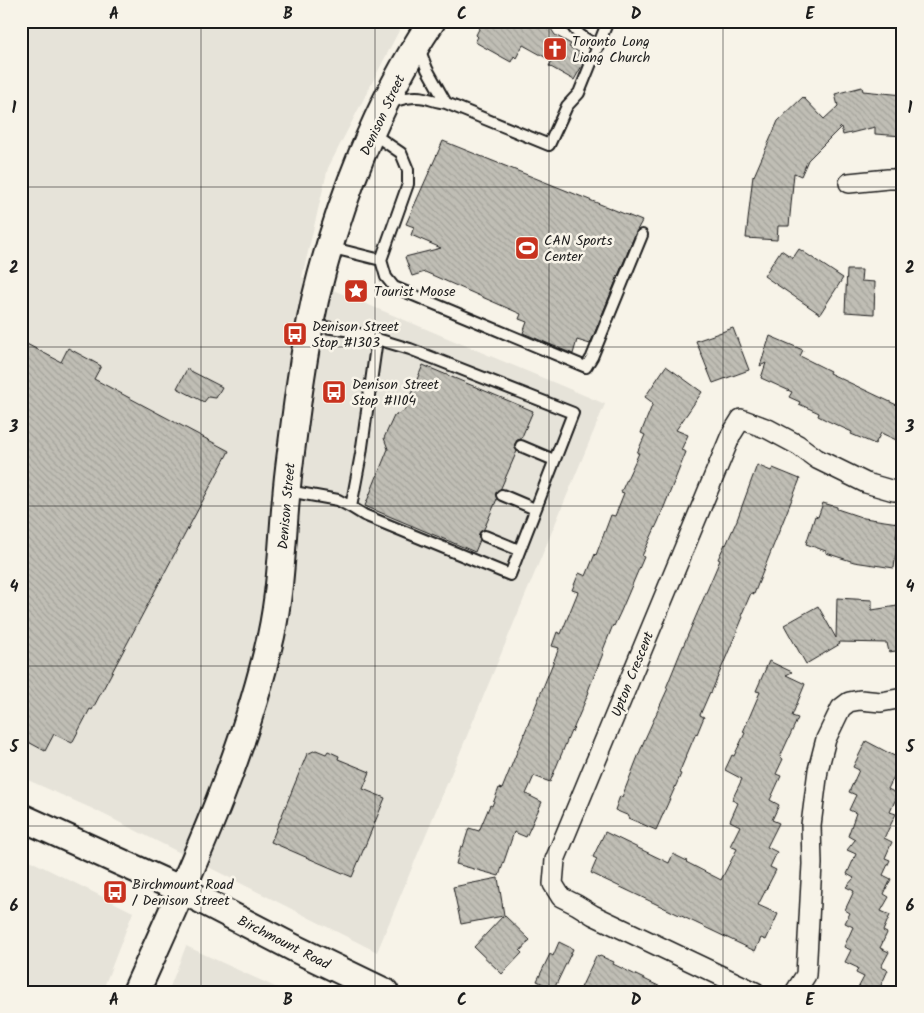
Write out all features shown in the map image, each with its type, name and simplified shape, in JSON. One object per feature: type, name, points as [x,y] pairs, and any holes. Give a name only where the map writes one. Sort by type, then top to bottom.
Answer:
[{"type":"main road","name":"Denison Street","points":[[136,992],[182,890],[238,752],[255,696],[271,634],[301,379],[315,302],[329,247],[356,169],[385,104],[417,43],[432,21]]},
{"type":"main road","name":"Birchmount Road","points":[[21,817],[182,890],[296,949],[385,992]]},
{"type":"street","points":[[849,183],[903,179]]},
{"type":"street","name":"Upton Crescent","points":[[755,992],[592,916],[577,905],[561,897],[553,884],[555,860],[731,435],[741,419],[768,429],[817,459],[866,483],[894,491],[903,491]]},
{"type":"street","points":[[795,992],[806,976],[812,864],[811,825],[818,770],[826,739],[841,708],[849,702],[860,700],[881,702],[903,698]]},
{"type":"lane","points":[[570,21],[578,34],[597,45]]},
{"type":"lane","points":[[385,104],[410,97],[446,103],[550,145],[567,106],[579,93],[608,21]]},
{"type":"lane","points":[[417,43],[427,70],[446,103]]},
{"type":"lane","points":[[372,133],[401,152],[408,170],[408,184],[381,260],[386,277],[394,287],[586,367],[592,358],[642,235]]},
{"type":"lane","points":[[329,247],[381,260]]},
{"type":"lane","points":[[287,491],[338,500],[364,516],[510,575],[572,413],[410,349],[345,330],[311,325]]},
{"type":"lane","points":[[351,507],[361,454],[377,339]]},
{"type":"lane","points":[[520,446],[554,460]]},
{"type":"lane","points":[[502,495],[535,509]]},
{"type":"lane","points":[[485,536],[519,550]]},
{"type":"shaded area","points":[[21,21],[404,21],[328,168],[302,277],[605,404],[377,952],[93,809],[21,777]]},
{"type":"shaded area","points":[[21,856],[133,912],[102,992],[21,992]]},
{"type":"shaded area","points":[[186,946],[286,992],[168,992]]},
{"type":"building","name":"Toronto Long Liang Church","points":[[483,21],[546,21],[555,35],[571,44],[569,47],[579,52],[575,60],[583,64],[574,80],[549,66],[552,61],[523,45],[516,58],[514,56],[511,62],[475,42],[478,37],[476,35]]},
{"type":"building","points":[[862,87],[863,91],[903,95],[903,136],[875,134],[875,127],[843,135],[841,127],[808,160],[801,176],[794,173],[789,226],[778,226],[777,240],[746,238],[753,175],[778,121],[803,97],[824,119],[838,106],[835,94]]},
{"type":"building","name":"CAN Sports Center","points":[[443,141],[642,221],[590,344],[577,340],[573,354],[523,333],[527,322],[519,319],[521,314],[425,272],[412,276],[405,257],[441,248],[411,235],[414,227],[406,224]]},
{"type":"building","points":[[799,249],[843,278],[820,314],[764,276],[781,250],[793,258]]},
{"type":"building","points":[[847,270],[862,270],[861,281],[875,282],[874,314],[845,312]]},
{"type":"building","points":[[733,328],[749,370],[713,383],[696,341]]},
{"type":"building","points":[[770,336],[803,350],[800,356],[830,371],[829,373],[903,408],[903,443],[881,433],[875,444],[851,434],[852,432],[818,416],[819,413],[789,397],[792,392],[761,378],[766,363],[760,366]]},
{"type":"building","points":[[21,341],[61,362],[68,348],[101,366],[94,379],[229,451],[92,710],[90,709],[72,743],[54,734],[45,751],[21,738]]},
{"type":"building","points":[[423,365],[533,411],[521,439],[517,440],[515,444],[517,451],[501,488],[496,493],[497,499],[484,529],[479,534],[480,540],[475,552],[365,506],[388,449],[384,438],[394,416],[404,411]]},
{"type":"building","points":[[666,366],[702,392],[676,430],[688,435],[681,450],[686,452],[642,556],[644,557],[613,625],[589,692],[550,782],[534,776],[526,794],[542,802],[526,837],[514,832],[499,876],[456,864],[469,828],[479,831],[499,788],[502,789],[559,648],[552,646],[557,632],[561,634],[578,592],[572,590],[579,573],[586,576],[611,515],[615,516],[624,493],[621,492],[639,453],[637,453],[645,435],[641,433],[653,403],[645,397]]},
{"type":"building","points":[[187,369],[222,387],[216,398],[208,397],[204,402],[177,388]]},
{"type":"building","points":[[757,465],[771,471],[773,468],[800,479],[754,594],[751,593],[741,616],[743,617],[700,715],[704,717],[656,830],[615,810],[668,688],[666,688],[720,560],[718,559],[737,520]]},
{"type":"building","points":[[823,503],[864,518],[898,523],[894,568],[854,562],[806,544],[815,516],[818,517]]},
{"type":"building","points":[[837,598],[872,600],[872,610],[897,606],[899,616],[903,615],[903,650],[889,652],[887,643],[839,642],[840,644],[806,664],[784,625],[818,606],[836,638]]},
{"type":"building","points":[[769,661],[792,672],[786,675],[805,684],[792,716],[798,718],[780,757],[783,759],[776,774],[781,776],[770,800],[779,805],[772,820],[779,823],[767,847],[777,852],[770,867],[776,870],[758,905],[778,914],[766,940],[761,938],[755,951],[591,873],[597,859],[593,857],[605,832],[669,863],[673,854],[721,880],[737,849],[730,846],[740,826],[730,821],[738,803],[732,800],[742,779],[725,770],[745,733],[743,732],[760,692],[756,691]]},
{"type":"building","points":[[866,741],[902,760],[888,789],[898,794],[890,812],[896,814],[884,838],[892,842],[885,858],[890,860],[883,875],[891,879],[884,894],[889,897],[881,911],[890,915],[883,931],[887,933],[880,948],[889,952],[881,967],[888,970],[878,992],[856,992],[864,977],[856,973],[858,968],[845,962],[851,950],[844,947],[853,927],[845,923],[850,913],[845,910],[854,891],[846,887],[854,878],[847,874],[856,854],[847,850],[855,840],[848,836],[856,813],[849,810],[856,795],[849,792],[859,770],[853,767]]},
{"type":"building","points":[[316,750],[326,754],[328,751],[339,756],[338,759],[370,772],[363,789],[385,798],[352,877],[271,842],[307,754]]},
{"type":"building","points":[[498,878],[504,915],[530,940],[520,951],[522,953],[502,974],[474,947],[503,916],[461,924],[453,887]]},
{"type":"building","points":[[559,942],[573,949],[554,989],[537,981],[550,954],[553,956]]},
{"type":"building","points":[[596,956],[614,962],[613,964],[671,992],[579,992]]},
{"type":"place","name":"Toronto Long Liang Church","points":[[555,49]]},
{"type":"place","name":"CAN Sports Center","points":[[527,248]]},
{"type":"place","name":"Tourist Moose","points":[[356,291]]},
{"type":"place","name":"Denison Street Stop #1303","points":[[295,334]]},
{"type":"place","name":"Denison Street Stop #1104","points":[[334,392]]},
{"type":"place","name":"Birchmount Road / Denison Street","points":[[115,892]]}]
